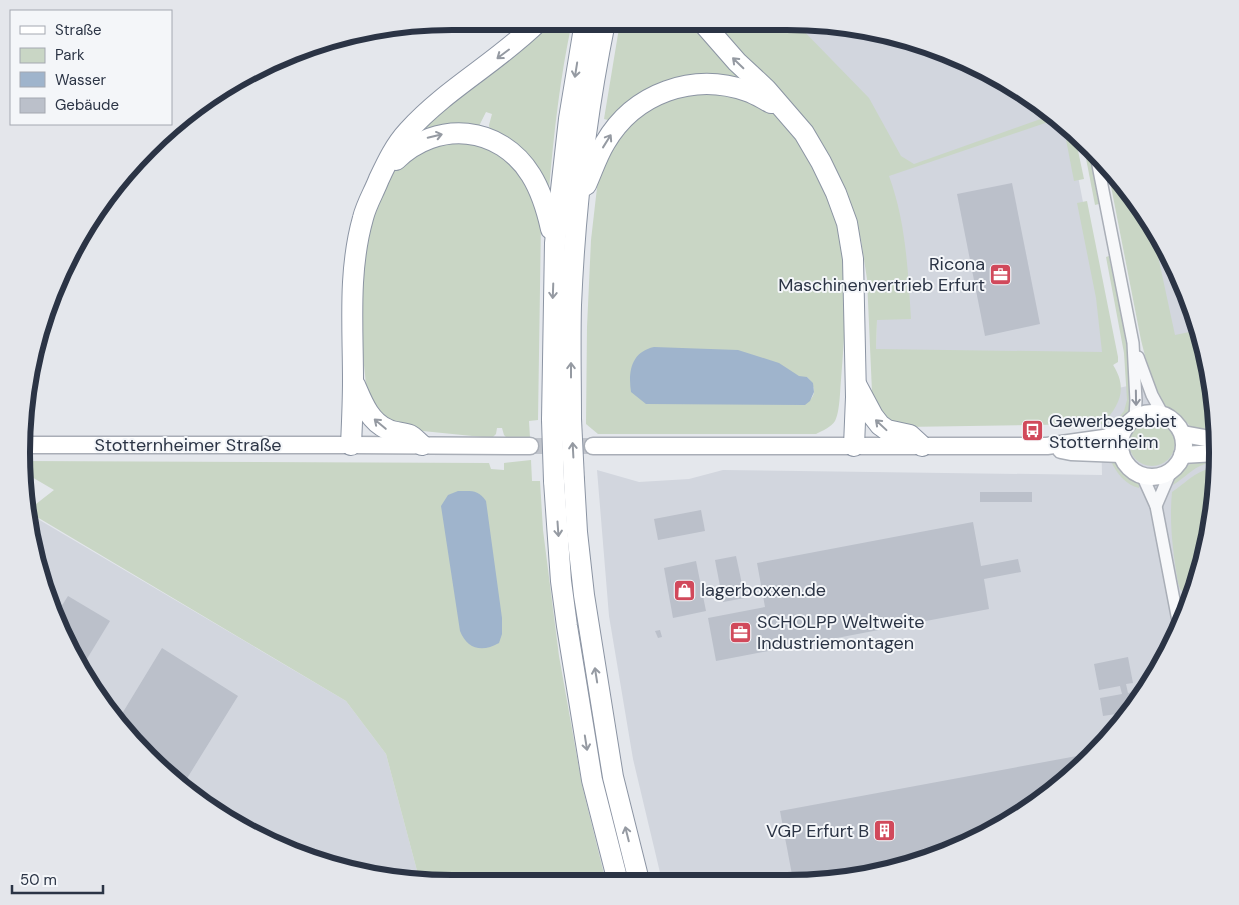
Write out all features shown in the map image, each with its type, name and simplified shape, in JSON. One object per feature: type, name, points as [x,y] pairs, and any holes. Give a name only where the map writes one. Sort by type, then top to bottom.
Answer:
[{"type":"highway","points":[[351,445],[353,381],[352,303],[355,258],[363,216],[391,154],[413,126],[450,92],[504,54],[530,30]]},
{"type":"highway","points":[[584,30],[569,119],[555,242],[561,420],[574,480],[577,532],[584,595],[613,777],[638,875]]},
{"type":"highway","points":[[604,30],[586,136],[578,201],[571,305],[554,481],[561,581],[567,626],[592,780],[616,875]]},
{"type":"highway","points":[[709,30],[737,62],[766,88],[804,133],[836,193],[847,223],[853,259],[856,384],[854,446]]},
{"type":"highway","points":[[578,201],[604,144],[617,126],[630,112],[646,100],[663,92],[681,86],[714,84],[749,91],[784,110]]},
{"type":"highway","points":[[382,173],[414,144],[432,136],[452,133],[482,136],[505,147],[532,176],[546,209],[555,242]]},
{"type":"highway","points":[[353,381],[366,408],[377,422],[384,428],[396,433],[410,435],[422,446]]},
{"type":"highway","points":[[856,384],[880,425],[886,430],[910,435],[922,446]]},
{"type":"main road","points":[[1148,413],[1163,414],[1172,419],[1182,434],[1184,445],[1182,456],[1178,464],[1171,471],[1152,477],[1142,475],[1133,471],[1126,464],[1121,454],[1120,439],[1122,432],[1135,417],[1148,413]]},
{"type":"main road","points":[[593,446],[1046,446],[1104,438],[1122,432]]},
{"type":"main road","points":[[1182,434],[1209,439]]},
{"type":"main road","name":"Stotternheimer Straße","points":[[30,445],[530,446]]},
{"type":"main road","points":[[1046,446],[1071,452],[1121,454]]},
{"type":"main road","points":[[1182,456],[1209,454]]},
{"type":"street","points":[[1099,168],[1133,343],[1135,417]]},
{"type":"street","points":[[1133,343],[1152,395],[1163,414]]},
{"type":"street","points":[[1156,506],[1171,471]]},
{"type":"street","points":[[1142,475],[1156,506],[1177,614]]},
{"type":"shaded area","points":[[730,30],[786,30],[842,34],[896,44],[922,52],[948,62],[998,87],[1044,117],[1071,141],[1113,357],[1114,389],[1168,377],[1137,217],[1152,241],[1177,291],[1195,343],[1205,397],[1209,452],[1205,508],[1195,562],[1177,614],[1165,639],[1152,664],[1122,710],[1065,770],[1044,788],[998,818],[948,843],[922,853],[869,867],[814,874],[661,875],[633,759],[609,616],[597,470],[639,482],[689,479],[723,470],[1102,475],[1101,421],[876,349],[877,315],[874,265],[837,153]]},
{"type":"shaded area","points":[[35,518],[346,701],[386,754],[418,873],[370,867],[317,853],[266,831],[218,804],[195,788],[154,751],[117,710],[101,687],[87,664],[62,614],[44,562]]},
{"type":"green space","points":[[535,30],[570,30],[558,105],[549,189],[490,131],[489,125],[492,114],[486,112],[479,126],[474,128],[411,140],[419,125]]},
{"type":"green space","points":[[619,30],[701,30],[752,84],[715,76],[612,121],[604,119]]},
{"type":"green space","points":[[719,30],[803,31],[869,98],[901,156],[914,164],[1045,118],[1049,122],[889,176],[903,229],[911,319],[877,320],[876,349],[1102,352],[1096,298],[1077,203],[1087,201],[1118,357],[1118,362],[1113,365],[1118,373],[1121,389],[1117,403],[1102,424],[903,427],[882,416],[872,392],[867,279],[861,240],[847,192],[828,153],[800,113]]},
{"type":"green space","points":[[714,89],[759,103],[784,123],[804,150],[817,173],[836,221],[845,280],[845,320],[839,407],[835,421],[824,430],[816,434],[598,434],[586,424],[587,327],[591,240],[598,179],[609,147],[649,105]],"holes":[[[807,377],[811,382],[814,392],[811,399],[802,404],[795,404]]]},
{"type":"green space","points":[[1065,135],[1077,147],[1084,179],[1074,181]]},
{"type":"green space","points":[[447,139],[492,145],[522,171],[541,222],[538,420],[529,421],[530,438],[507,438],[502,428],[497,428],[496,434],[492,438],[403,429],[380,417],[367,394],[360,327],[364,244],[376,202],[391,174],[405,159]]},
{"type":"green space","points":[[1085,154],[1090,160],[1099,204],[1095,205]]},
{"type":"green space","points":[[1110,181],[1138,218],[1157,250],[1175,335],[1191,332],[1201,370],[1208,432],[1190,426],[1178,413],[1168,408],[1162,402],[1148,368]]},
{"type":"green space","points":[[1109,256],[1127,347],[1132,399],[1127,418],[1110,429],[1124,411],[1127,400],[1124,353],[1106,257]]},
{"type":"green space","points":[[1148,420],[1156,420],[1165,424],[1171,430],[1175,443],[1171,456],[1165,462],[1156,466],[1148,466],[1139,462],[1133,456],[1129,447],[1129,439],[1133,430],[1139,424]]},
{"type":"green space","points":[[1209,459],[1209,463],[1198,467],[1173,485],[1175,478],[1184,468]]},
{"type":"green space","points":[[531,460],[532,481],[540,481],[543,530],[559,656],[582,785],[604,875],[418,873],[386,754],[346,701],[35,516],[34,506],[54,490],[31,476],[30,461],[489,463],[491,469],[504,470],[504,463]]},
{"type":"green space","points":[[1111,461],[1130,470],[1137,478],[1139,488],[1122,478]]},
{"type":"green space","points":[[1208,469],[1201,535],[1185,594],[1180,589],[1178,583],[1175,560],[1171,526],[1172,492]]},
{"type":"water","points":[[654,347],[738,350],[779,363],[799,376],[807,377],[813,383],[814,392],[810,401],[805,405],[646,404],[631,392],[630,377],[633,364],[640,353]]},
{"type":"water","points":[[458,491],[470,491],[480,494],[486,501],[502,618],[502,634],[499,643],[487,648],[476,648],[471,645],[460,631],[441,506],[448,495]]},
{"type":"building","points":[[1012,183],[1040,324],[985,336],[957,194]]},
{"type":"building","points":[[980,492],[1032,492],[1032,502],[980,502]]},
{"type":"building","points":[[701,510],[705,531],[658,540],[654,519]]},
{"type":"building","points":[[973,522],[981,566],[1018,559],[1021,572],[984,579],[989,609],[716,661],[708,618],[765,607],[757,563]]},
{"type":"building","points":[[736,556],[745,598],[723,602],[715,560]]},
{"type":"building","name":"lagerboxxen.de","points":[[696,561],[706,611],[673,618],[664,568]]},
{"type":"building","points":[[68,596],[110,621],[86,661],[74,639],[60,609]]},
{"type":"building","points":[[660,630],[662,637],[658,638],[655,631]]},
{"type":"building","points":[[162,648],[238,696],[186,780],[154,751],[121,715]]},
{"type":"building","points":[[1128,657],[1133,683],[1126,684],[1128,693],[1135,692],[1119,714],[1103,716],[1100,698],[1122,694],[1120,686],[1099,690],[1094,664]]},
{"type":"building","name":"VGP Erfurt B","points":[[1080,755],[1044,788],[998,818],[948,843],[922,853],[869,867],[792,875],[780,811]]},
{"type":"tunnel","points":[[530,446],[593,446]]},
{"type":"place","name":"Ricona Maschinenvertrieb Erfurt","points":[[1001,274]]},
{"type":"place","name":"Gewerbegebiet Stotternheim","points":[[1033,431]]},
{"type":"place","name":"lagerboxxen.de","points":[[685,590]]},
{"type":"place","name":"SCHOLPP Weltweite Industriemontagen","points":[[741,632]]},
{"type":"place","name":"VGP Erfurt B","points":[[885,831]]}]
